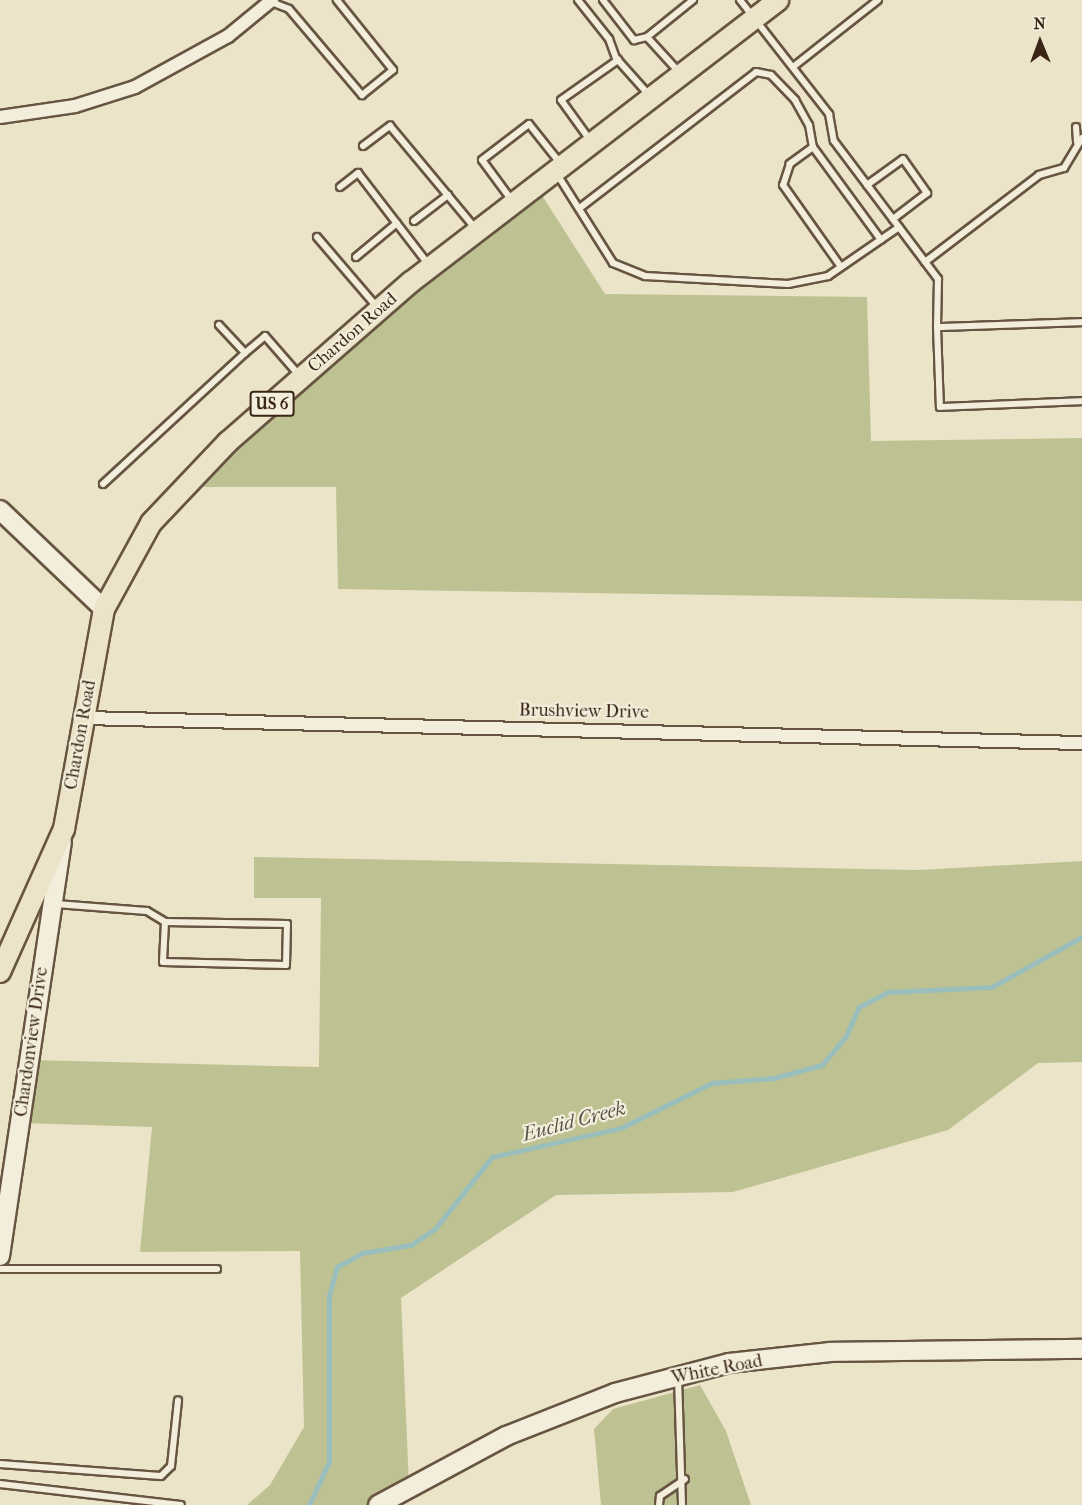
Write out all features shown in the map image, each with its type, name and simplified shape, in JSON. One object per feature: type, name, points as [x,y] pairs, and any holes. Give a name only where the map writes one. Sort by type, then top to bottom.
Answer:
[{"type":"main road","name":"Chardon Road","points":[[0,972],[64,829],[104,609],[151,523],[228,442],[430,267],[778,0]]},
{"type":"street","points":[[0,117],[75,106],[135,87],[185,63],[272,1]]},
{"type":"street","points":[[0,510],[104,609]]},
{"type":"street","name":"Brushview Drive","points":[[85,718],[1082,743]]},
{"type":"street","name":"Chardonview Drive","points":[[0,1251],[7,1166],[64,829]]},
{"type":"street","name":"White Road","points":[[378,1505],[506,1436],[615,1393],[729,1363],[830,1352],[1082,1349]]},
{"type":"lane","points":[[272,1],[289,9],[362,94],[393,70],[337,0]]},
{"type":"lane","points":[[578,0],[618,60],[651,97]]},
{"type":"lane","points":[[603,0],[634,40],[647,37],[693,0]]},
{"type":"lane","points":[[740,0],[829,114],[834,141],[925,262],[939,288],[937,327],[939,407],[1082,401]]},
{"type":"lane","points":[[793,67],[878,0]]},
{"type":"lane","points":[[647,37],[681,75]]},
{"type":"lane","points":[[592,143],[561,100],[618,60]]},
{"type":"lane","points":[[581,207],[756,72],[771,75],[795,100],[809,125],[813,147],[881,240]]},
{"type":"lane","points":[[514,203],[482,160],[528,124],[559,169],[613,263],[645,276],[788,284],[828,276],[899,227]]},
{"type":"lane","points":[[363,146],[390,126],[477,231]]},
{"type":"lane","points":[[925,262],[1039,175],[1064,168],[1080,140],[1076,127]]},
{"type":"lane","points":[[813,147],[790,164],[783,185],[842,267]]},
{"type":"lane","points":[[867,184],[903,159],[927,193],[893,219]]},
{"type":"lane","points":[[340,187],[358,172],[430,267]]},
{"type":"lane","points":[[414,221],[448,195]]},
{"type":"lane","points":[[356,257],[397,223]]},
{"type":"lane","points":[[317,237],[379,310]]},
{"type":"lane","points":[[937,327],[1082,322]]},
{"type":"lane","points":[[219,325],[245,353]]},
{"type":"lane","points":[[102,484],[265,336],[301,378]]},
{"type":"lane","points":[[53,904],[125,907],[165,921],[287,924],[286,965],[164,962],[165,921]]},
{"type":"lane","points":[[0,1269],[217,1269]]},
{"type":"lane","points":[[678,1377],[685,1479],[682,1505]]},
{"type":"lane","points":[[0,1464],[161,1476],[171,1466],[178,1400]]},
{"type":"lane","points":[[659,1505],[660,1496],[685,1479]]},
{"type":"lane","points":[[0,1484],[181,1505]]},
{"type":"green space","points":[[536,186],[605,294],[867,297],[871,441],[1082,438],[1082,601],[338,589],[336,487],[183,487]]},
{"type":"green space","points":[[254,857],[919,870],[1082,861],[1082,1062],[1038,1063],[948,1130],[733,1192],[556,1195],[401,1298],[409,1487],[378,1505],[247,1505],[270,1485],[304,1427],[300,1251],[140,1252],[152,1127],[20,1123],[30,1060],[319,1067],[321,898],[254,898]]},
{"type":"green space","points":[[700,1385],[726,1431],[751,1505],[601,1505],[594,1429],[613,1409]]},
{"type":"waterway","name":"Euclid Creek","points":[[309,1505],[329,1462],[329,1296],[337,1267],[362,1253],[411,1245],[435,1229],[492,1157],[621,1128],[712,1083],[774,1078],[822,1065],[846,1036],[859,1007],[888,992],[992,987],[1082,937]]}]
